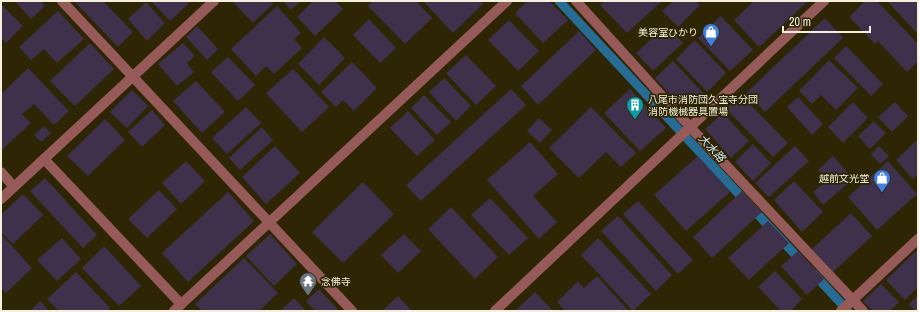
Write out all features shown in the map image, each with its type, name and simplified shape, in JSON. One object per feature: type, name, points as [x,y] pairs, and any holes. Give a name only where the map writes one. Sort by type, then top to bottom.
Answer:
[{"type":"street","points":[[62,1],[352,311]]},
{"type":"street","points":[[1,199],[214,1]]},
{"type":"street","points":[[44,159],[177,308],[507,1]]},
{"type":"street","points":[[576,1],[690,128],[863,311]]},
{"type":"street","points":[[495,311],[824,1]]},
{"type":"street","points":[[1,172],[14,187]]},
{"type":"street","points":[[842,311],[918,239]]},
{"type":"building","points":[[15,1],[41,1],[45,6],[31,19]]},
{"type":"building","points":[[74,1],[103,1],[133,32],[118,47]]},
{"type":"building","points":[[151,1],[191,1],[170,21]]},
{"type":"building","points":[[232,1],[271,1],[273,4],[253,23]]},
{"type":"building","points":[[283,1],[301,1],[291,10]]},
{"type":"building","points":[[313,1],[335,1],[343,9],[315,36],[297,17]]},
{"type":"building","points":[[373,1],[416,1],[432,18],[405,44],[368,6]]},
{"type":"building","points":[[423,1],[480,1],[483,4],[453,33]]},
{"type":"building","points":[[527,1],[549,1],[568,20],[543,43],[515,13]]},
{"type":"building","points":[[604,1],[662,1],[627,33],[600,5]]},
{"type":"building","points":[[673,1],[696,1],[700,5],[678,27],[662,11]]},
{"type":"building","points":[[754,1],[808,1],[759,47],[734,20]]},
{"type":"building","points":[[865,1],[877,1],[918,44],[918,61],[907,72],[878,41],[875,44],[849,17]]},
{"type":"building","points":[[887,1],[918,1],[918,34]]},
{"type":"building","points":[[146,2],[165,23],[147,41],[128,19]]},
{"type":"building","points":[[1,4],[23,26],[6,43],[1,38]]},
{"type":"building","points":[[277,6],[301,33],[294,39],[302,48],[274,74],[266,66],[256,76],[231,49]]},
{"type":"building","points":[[58,11],[84,39],[57,63],[44,49],[31,60],[19,47]]},
{"type":"building","points":[[721,16],[753,50],[730,71],[698,38]]},
{"type":"building","points":[[825,18],[843,38],[765,112],[746,93]]},
{"type":"building","points":[[369,19],[396,48],[380,63],[353,35]]},
{"type":"building","points":[[509,20],[539,51],[518,71],[488,40]]},
{"type":"building","points":[[666,25],[683,43],[653,71],[636,53]]},
{"type":"building","points":[[197,26],[218,49],[207,60],[186,37]]},
{"type":"building","points":[[579,31],[596,50],[538,105],[521,86]]},
{"type":"building","points":[[324,37],[345,58],[319,85],[298,64]]},
{"type":"building","points":[[695,40],[726,73],[707,92],[676,59]]},
{"type":"building","points":[[90,43],[114,69],[75,106],[50,81]]},
{"type":"building","points":[[183,43],[195,56],[187,63],[194,72],[177,86],[158,64]]},
{"type":"building","points":[[846,46],[883,84],[871,96],[834,58]]},
{"type":"building","points":[[466,55],[496,86],[476,105],[446,73]]},
{"type":"building","points":[[228,57],[255,85],[238,101],[211,72]]},
{"type":"building","points":[[829,60],[858,88],[836,110],[821,95],[812,104],[799,91]]},
{"type":"building","points":[[673,61],[703,93],[684,110],[655,78]]},
{"type":"building","points":[[352,62],[377,88],[354,111],[343,100],[336,107],[321,92]]},
{"type":"building","points":[[28,68],[69,111],[54,125],[34,104],[22,114],[31,123],[2,150],[1,94]]},
{"type":"building","points":[[293,69],[329,107],[302,132],[266,93]]},
{"type":"building","points":[[444,78],[471,106],[456,121],[429,92]]},
{"type":"building","points":[[196,81],[225,112],[202,133],[173,101]]},
{"type":"building","points":[[511,89],[526,105],[421,201],[406,185]]},
{"type":"building","name":"八尾市消防団久宝寺分団 消防機械器具置場","points":[[630,89],[666,128],[640,151],[604,113]]},
{"type":"building","points":[[132,90],[148,106],[127,128],[110,112]]},
{"type":"building","points":[[424,95],[451,122],[437,135],[411,108]]},
{"type":"building","points":[[741,95],[788,143],[773,157],[726,109]]},
{"type":"building","points":[[798,97],[823,124],[812,135],[787,107]]},
{"type":"building","points":[[853,102],[868,118],[843,143],[828,127]]},
{"type":"building","points":[[895,102],[908,116],[892,132],[878,117]]},
{"type":"building","points":[[246,107],[261,123],[227,154],[212,138]]},
{"type":"building","points":[[591,107],[636,153],[621,167],[606,152],[579,178],[549,148]]},
{"type":"building","points":[[152,110],[165,125],[142,147],[128,132]]},
{"type":"building","points":[[408,111],[435,140],[417,156],[390,128]]},
{"type":"building","points":[[723,113],[749,141],[731,158],[705,129]]},
{"type":"building","points":[[539,118],[552,130],[540,143],[527,131]]},
{"type":"building","points":[[105,119],[125,140],[88,176],[67,156]]},
{"type":"building","points":[[874,121],[886,133],[870,149],[858,136]]},
{"type":"building","points":[[44,126],[51,133],[41,142],[34,135]]},
{"type":"building","points":[[262,127],[273,140],[240,170],[229,158]]},
{"type":"building","points":[[918,139],[918,174],[913,179],[896,160]]},
{"type":"building","points":[[530,142],[558,174],[533,196],[557,222],[539,239],[487,180]]},
{"type":"building","points":[[753,144],[771,163],[753,181],[735,162]]},
{"type":"building","points":[[275,146],[300,173],[266,204],[242,177]]},
{"type":"building","points":[[795,146],[809,161],[769,197],[755,183]]},
{"type":"building","points":[[879,146],[889,156],[880,164],[871,154]]},
{"type":"building","points":[[698,156],[730,192],[686,231],[654,195]]},
{"type":"building","points":[[833,156],[853,179],[823,205],[813,192],[827,181],[818,170]]},
{"type":"building","points":[[186,161],[205,181],[181,204],[162,183]]},
{"type":"building","points":[[888,161],[917,194],[877,230],[848,197]]},
{"type":"building","points":[[45,178],[97,235],[83,248],[30,191]]},
{"type":"building","points":[[794,181],[823,212],[802,232],[774,200]]},
{"type":"building","points":[[363,182],[394,214],[343,263],[312,232]]},
{"type":"building","points":[[159,190],[177,209],[147,238],[128,219]]},
{"type":"building","points":[[742,191],[762,212],[712,258],[693,237]]},
{"type":"building","points":[[228,192],[254,221],[188,282],[162,253]]},
{"type":"building","points":[[23,194],[43,215],[13,244],[1,232],[1,215]]},
{"type":"building","points":[[490,198],[528,238],[509,255],[471,215]]},
{"type":"building","points":[[638,201],[693,260],[678,274],[623,214]]},
{"type":"building","points":[[451,207],[498,257],[475,279],[428,229]]},
{"type":"building","points":[[851,213],[872,236],[833,272],[812,249]]},
{"type":"building","points":[[618,216],[672,275],[656,291],[601,231]]},
{"type":"building","points":[[768,221],[789,243],[749,280],[728,258]]},
{"type":"building","points":[[1,234],[32,268],[6,293],[1,288]]},
{"type":"building","points":[[270,234],[297,264],[274,286],[246,256]]},
{"type":"building","points":[[404,234],[421,251],[398,273],[381,255]]},
{"type":"building","points":[[62,238],[81,259],[57,281],[37,260]]},
{"type":"building","points":[[598,238],[651,294],[633,311],[581,255]]},
{"type":"building","points":[[104,246],[141,286],[119,306],[82,268]]},
{"type":"building","points":[[918,249],[918,289],[917,288],[905,300],[886,280]]},
{"type":"building","points":[[798,251],[824,279],[807,295],[781,266]]},
{"type":"building","points":[[244,258],[278,293],[259,311],[202,311],[195,304]]},
{"type":"building","points":[[775,271],[802,299],[791,311],[781,311],[758,287]]},
{"type":"building","points":[[76,272],[110,308],[107,311],[59,311],[47,299]]},
{"type":"building","points":[[597,276],[629,311],[565,311],[557,302],[578,281],[584,288]]},
{"type":"building","points":[[881,284],[899,302],[890,311],[873,311],[863,301]]},
{"type":"building","points":[[319,289],[338,310],[337,311],[315,311],[306,301]]},
{"type":"building","points":[[535,292],[553,311],[515,311]]},
{"type":"building","points":[[918,295],[918,311],[915,311],[909,304]]},
{"type":"building","points":[[398,296],[412,311],[382,311]]},
{"type":"building","points":[[294,298],[306,311],[280,311]]},
{"type":"building","points":[[40,301],[49,311],[30,311]]},
{"type":"waterway","name":"大水路","points":[[559,1],[802,262]]},
{"type":"waterway","name":"大水路","points":[[814,274],[848,311]]},
{"type":"place","name":"美容室ひかり","points":[[711,47]]},
{"type":"place","name":"八尾市消防団久宝寺分団 消防機械器具置場","points":[[635,120]]},
{"type":"place","name":"越前文光堂","points":[[882,193]]},
{"type":"place","name":"念佛寺","points":[[308,296]]}]
